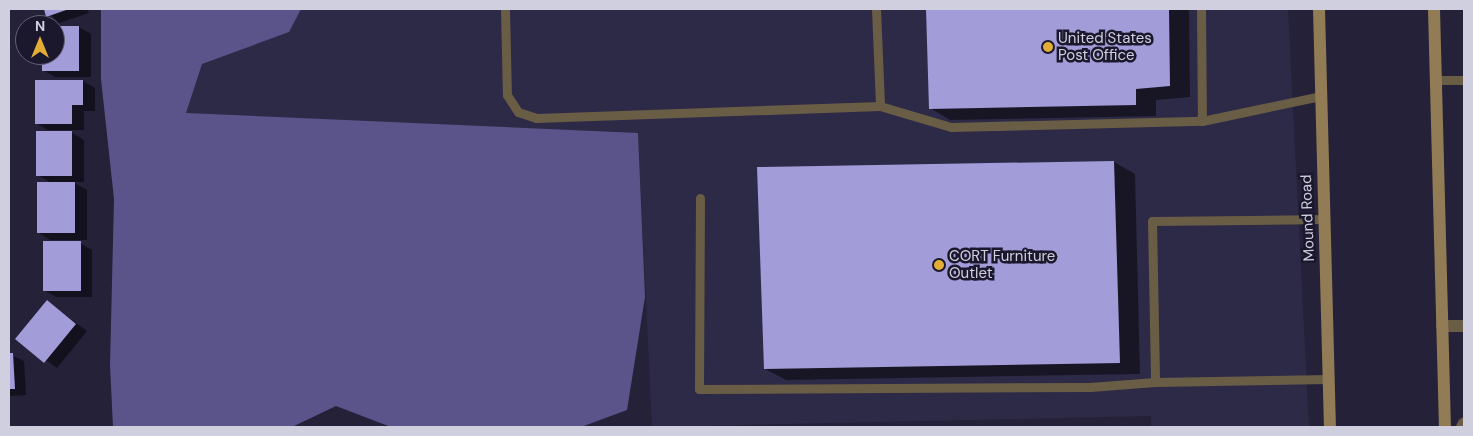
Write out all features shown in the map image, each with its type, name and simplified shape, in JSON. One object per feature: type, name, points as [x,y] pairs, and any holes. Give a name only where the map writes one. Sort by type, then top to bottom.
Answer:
[{"type":"main road","name":"Mound Road","points":[[1319,9],[1330,427]]},
{"type":"main road","points":[[1434,9],[1445,427]]},
{"type":"street","points":[[1442,326],[1464,326]]},
{"type":"street","points":[[1462,427],[1464,423]]},
{"type":"lane","points":[[505,9],[507,95],[518,112],[536,118],[880,106],[951,127],[1202,121],[1321,96]]},
{"type":"lane","points":[[876,9],[880,106]]},
{"type":"lane","points":[[1201,9],[1202,121]]},
{"type":"lane","points":[[1436,80],[1464,80]]},
{"type":"lane","points":[[700,198],[699,389],[1090,387],[1155,382],[1329,379]]},
{"type":"lane","points":[[1155,382],[1152,221],[1325,219]]},
{"type":"shaded area","points":[[101,9],[301,9],[289,32],[202,64],[186,113],[638,133],[645,297],[627,410],[581,427],[391,427],[336,406],[292,427],[113,427],[110,365],[114,199],[101,79]]},
{"type":"shaded area","points":[[135,9],[1288,9],[1309,427],[1151,427],[1151,416],[652,427],[638,133],[136,138]]},
{"type":"building","points":[[44,9],[69,9],[52,15],[46,15]]},
{"type":"building","name":"United States Post Office","points":[[926,9],[1169,9],[1170,86],[1136,89],[1136,105],[929,109]]},
{"type":"building","points":[[65,26],[79,26],[79,71],[42,71],[42,65],[65,65]]},
{"type":"building","points":[[35,80],[83,80],[83,105],[72,105],[72,124],[35,124]]},
{"type":"building","points":[[36,131],[72,131],[72,176],[36,176]]},
{"type":"building","name":"CORT Furniture Outlet","points":[[1114,161],[1120,363],[764,369],[757,167]]},
{"type":"building","points":[[37,182],[75,182],[75,233],[37,233]]},
{"type":"building","points":[[43,241],[81,241],[81,291],[43,291]]},
{"type":"building","points":[[47,300],[76,324],[44,363],[15,339]]},
{"type":"building","points":[[9,353],[13,353],[15,389],[9,389]]},
{"type":"place","name":"United States Post Office","points":[[1048,47]]},
{"type":"place","name":"CORT Furniture Outlet","points":[[939,265]]}]
